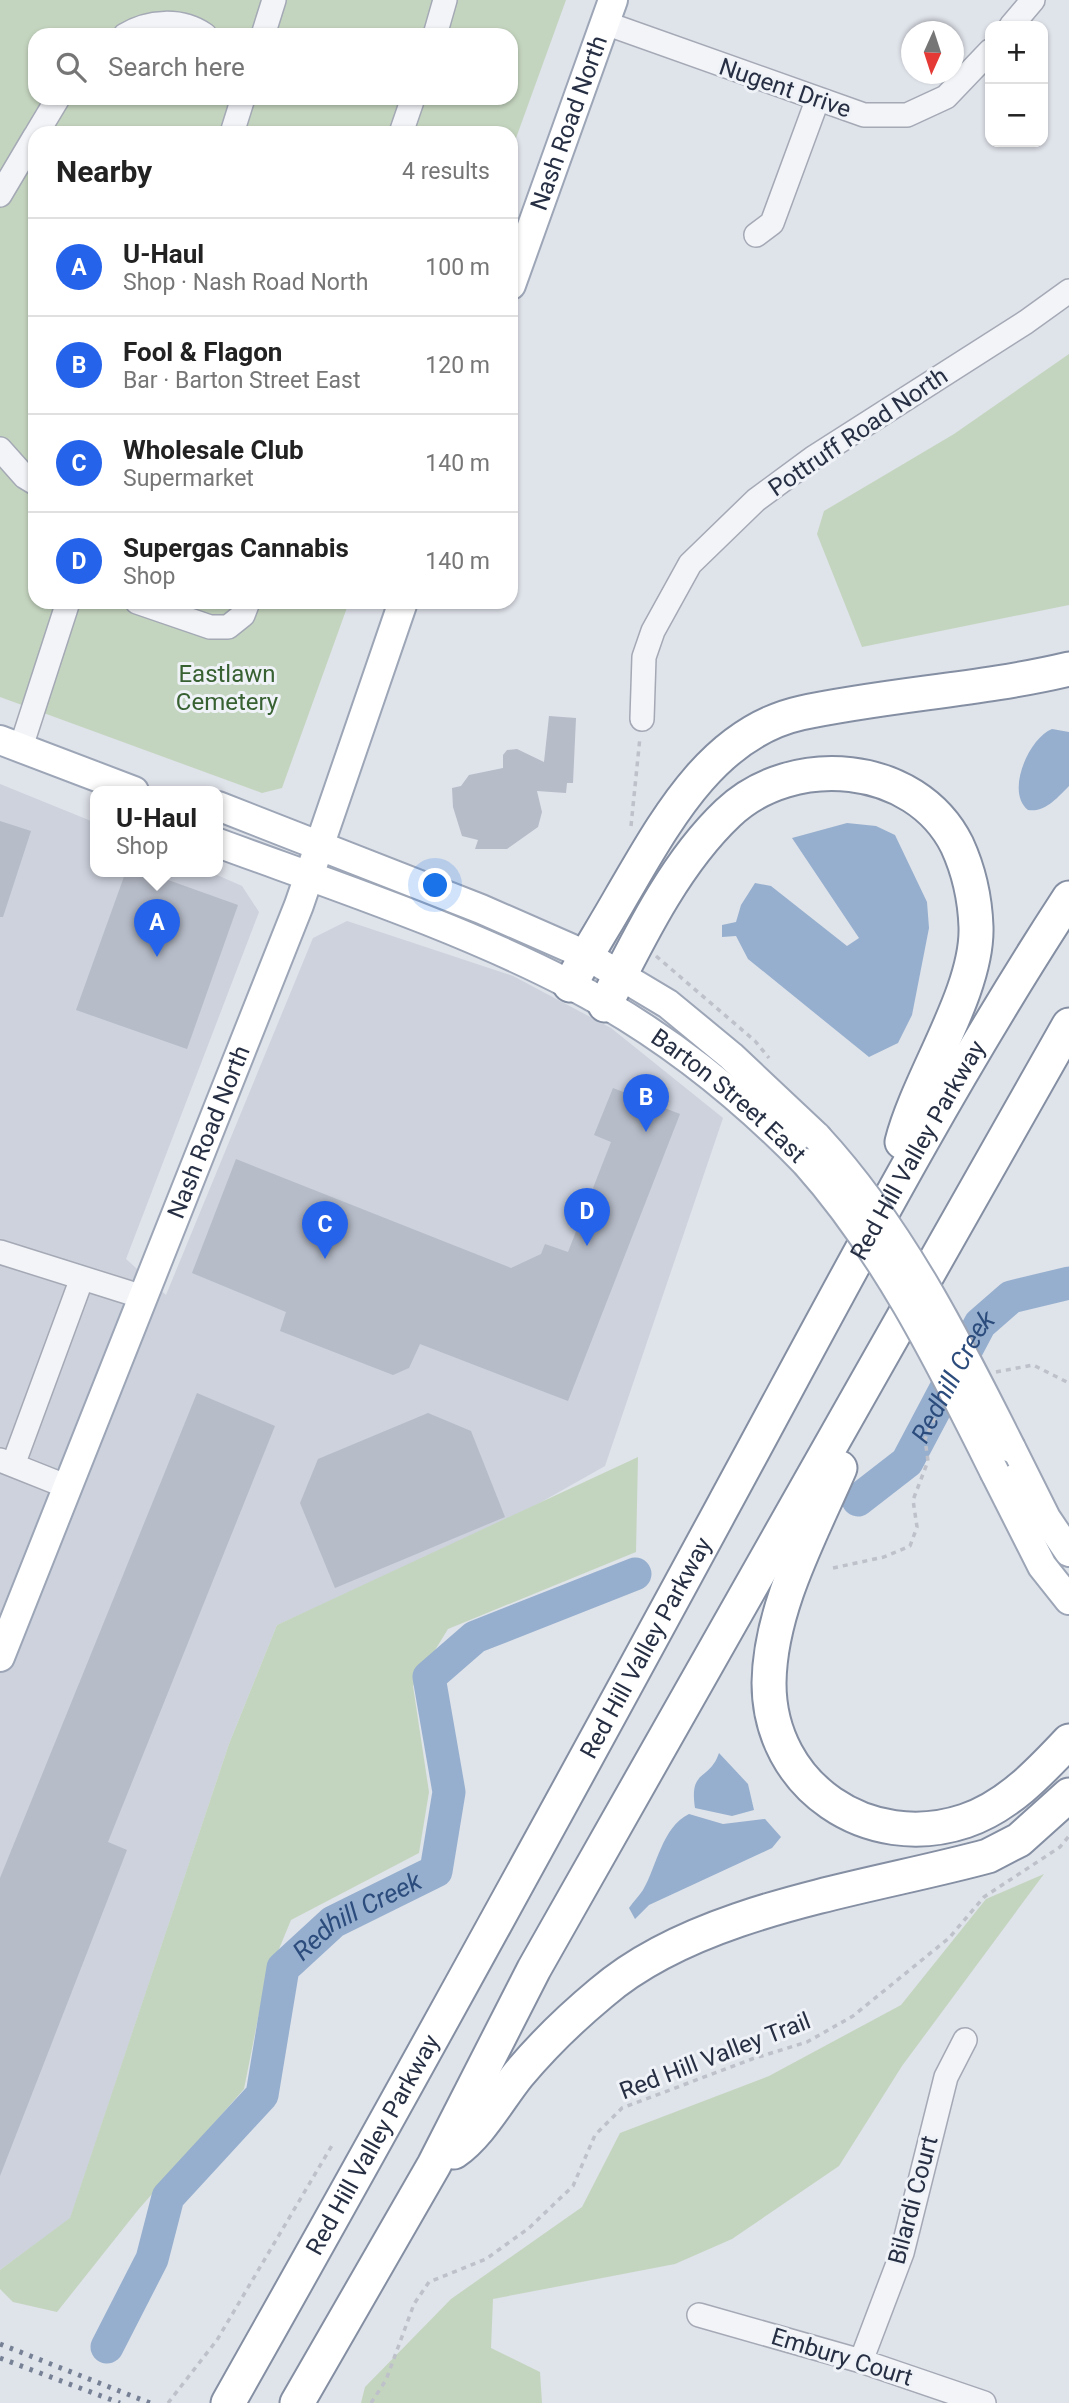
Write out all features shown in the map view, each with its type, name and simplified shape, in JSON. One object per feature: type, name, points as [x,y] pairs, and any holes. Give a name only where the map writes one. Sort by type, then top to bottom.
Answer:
[{"type":"highway","points":[[570,985],[672,815],[719,756],[744,737],[800,713],[985,686],[1069,669]]},
{"type":"highway","points":[[605,1005],[672,884],[728,814],[750,796],[776,782],[830,773],[855,775],[887,783],[920,803],[948,833],[965,866],[972,888],[975,949],[963,988],[903,1136],[888,1199]]},
{"type":"highway","name":"Red Hill Valley Parkway","points":[[229,2403],[722,1509],[888,1199],[1004,997],[1069,898]]},
{"type":"highway","points":[[297,2403],[434,2165],[534,1969],[1069,1026]]},
{"type":"highway","points":[[861,1396],[847,1451],[793,1579],[772,1653],[769,1682],[773,1722],[788,1756],[809,1787],[845,1811],[869,1822],[898,1829],[933,1829],[966,1821],[999,1805],[1069,1741]]},
{"type":"highway","points":[[434,2165],[460,2148],[519,2073],[559,2030],[604,1990],[643,1965],[691,1939],[740,1919],[988,1856],[1019,1840],[1069,1795]]},
{"type":"main road","name":"Nash Road North","points":[[518,266],[609,12]]},
{"type":"main road","name":"Nash Road North","points":[[0,1657],[310,875],[400,609]]},
{"type":"main road","points":[[10,744],[121,786]]},
{"type":"main road","name":"Barton Street East","points":[[223,808],[539,932],[586,955],[668,1004],[731,1056],[817,1138],[896,1237],[951,1332],[1046,1518],[1069,1552]]},
{"type":"main road","name":"Barton Street East","points":[[223,845],[310,875],[570,985],[663,1041],[716,1080],[806,1163],[860,1228],[893,1280],[1042,1566],[1069,1600]]},
{"type":"street","points":[[265,28],[274,0]]},
{"type":"street","points":[[437,28],[445,0]]},
{"type":"street","points":[[1015,21],[1033,0]]},
{"type":"street","name":"Nugent Drive","points":[[609,12],[817,101],[864,116],[907,115],[946,97],[985,56]]},
{"type":"street","points":[[136,28],[141,25],[168,23],[189,28]]},
{"type":"street","points":[[756,235],[772,222],[817,101]]},
{"type":"street","points":[[41,126],[54,105]]},
{"type":"street","points":[[234,126],[241,105]]},
{"type":"street","points":[[403,126],[411,105]]},
{"type":"street","points":[[0,195],[28,148]]},
{"type":"street","name":"Pottruff Road North","points":[[642,719],[644,657],[653,631],[690,564],[756,500],[813,458],[1026,322],[1069,291]]},
{"type":"street","points":[[0,449],[28,479]]},
{"type":"street","points":[[10,744],[65,609]]},
{"type":"street","points":[[157,609],[210,627],[228,627],[243,615],[245,609]]},
{"type":"street","points":[[0,1252],[40,1262],[143,1297]]},
{"type":"street","points":[[68,1487],[7,1463],[82,1278]]},
{"type":"street","name":"Bilardi Court","points":[[861,2361],[902,2253],[946,2077],[964,2040]]},
{"type":"street","name":"Embury Court","points":[[699,2315],[861,2361],[984,2403]]},
{"type":"path","points":[[628,836],[642,719]]},
{"type":"path","points":[[987,1379],[997,1370],[1033,1365],[1069,1383]]},
{"type":"path","points":[[833,1568],[884,1557],[910,1546],[917,1527],[913,1500],[928,1461],[925,1439],[934,1420],[944,1412]]},
{"type":"path","name":"Red Hill Valley Trail","points":[[371,2403],[386,2380],[414,2304],[429,2282],[486,2259],[529,2228],[573,2186],[595,2135],[622,2108],[695,2079],[807,2042],[853,2017],[949,1938],[984,1897],[1059,1847],[1069,1836]]},
{"type":"path","points":[[168,2403],[217,2340],[334,2142]]},
{"type":"shaded area","points":[[0,784],[90,821],[90,877],[222,877],[242,886],[259,912],[126,1259],[166,1295],[313,938],[347,921],[513,976],[611,1028],[723,1118],[605,1466],[513,1518],[277,1625],[229,1744],[70,2219],[0,2270]]},
{"type":"green space","name":"Eastlawn Cemetery","points":[[0,0],[566,0],[518,133],[518,126],[28,126],[28,609],[346,609],[282,788],[262,793],[0,697]]},
{"type":"green space","points":[[1069,354],[1069,605],[862,647],[817,534],[824,511],[954,434]]},
{"type":"green space","points":[[638,1457],[636,1552],[448,1629],[413,1686],[429,1792],[419,1853],[291,1920],[265,1983],[244,2089],[138,2210],[57,2312],[13,2302],[0,2289],[0,2270],[70,2218],[229,1744],[277,1625]]},
{"type":"green space","points":[[1044,1874],[902,2066],[839,2166],[732,2239],[675,2264],[493,2299],[491,2348],[540,2372],[542,2403],[361,2403],[365,2387],[451,2299],[582,2207],[620,2133],[769,2076],[901,2005],[986,1899]]},
{"type":"water","points":[[1052,729],[1069,732],[1069,786],[1046,807],[1028,810],[1021,802],[1019,779],[1035,743]]},
{"type":"water","points":[[847,823],[876,826],[895,835],[927,902],[929,928],[912,1015],[898,1043],[869,1057],[748,959],[736,936],[722,937],[722,925],[736,922],[741,905],[755,883],[771,886],[847,946],[859,938],[792,838]]},
{"type":"water","points":[[719,1753],[748,1784],[754,1810],[732,1816],[695,1808],[697,1781],[715,1762]]},
{"type":"water","points":[[689,1814],[723,1824],[765,1819],[781,1837],[772,1848],[649,1905],[635,1919],[629,1908],[643,1890],[666,1837],[680,1820]]},
{"type":"building","points":[[549,716],[576,718],[573,783],[567,783],[566,793],[537,791],[542,812],[538,827],[507,849],[475,849],[478,840],[462,836],[453,807],[452,788],[461,786],[469,775],[503,768],[503,755],[507,750],[517,749],[544,762]]},
{"type":"building","points":[[0,821],[31,831],[3,917],[0,917]]},
{"type":"building","points":[[124,877],[160,877],[238,905],[187,1049],[76,1010]]},
{"type":"building","points":[[613,1088],[680,1114],[568,1401],[420,1344],[409,1368],[393,1375],[280,1331],[286,1312],[192,1273],[236,1159],[511,1268],[541,1254],[545,1244],[568,1252],[611,1142],[594,1135]]},
{"type":"building","points":[[197,1393],[275,1426],[108,1842],[127,1850],[0,2176],[0,1878]]},
{"type":"building","points":[[428,1413],[471,1431],[505,1517],[335,1588],[300,1503],[318,1459]]},
{"type":"waterway","name":"Redhill Creek","points":[[858,1500],[907,1462],[980,1324],[1011,1297],[1069,1283]]},
{"type":"waterway","name":"Redhill Creek","points":[[107,2347],[152,2259],[168,2197],[262,2095],[283,1968],[333,1922],[436,1871],[449,1792],[429,1677],[475,1637],[635,1574]]},
{"type":"railway","points":[[0,2344],[150,2403]]},
{"type":"railway","points":[[0,2358],[120,2403]]},
{"type":"place","name":"U-Haul","points":[[157,957]]},
{"type":"place","name":"Fool & Flagon","points":[[646,1132]]},
{"type":"place","name":"Supergas Cannabis","points":[[587,1246]]},
{"type":"place","name":"Wholesale Club","points":[[325,1259]]}]
